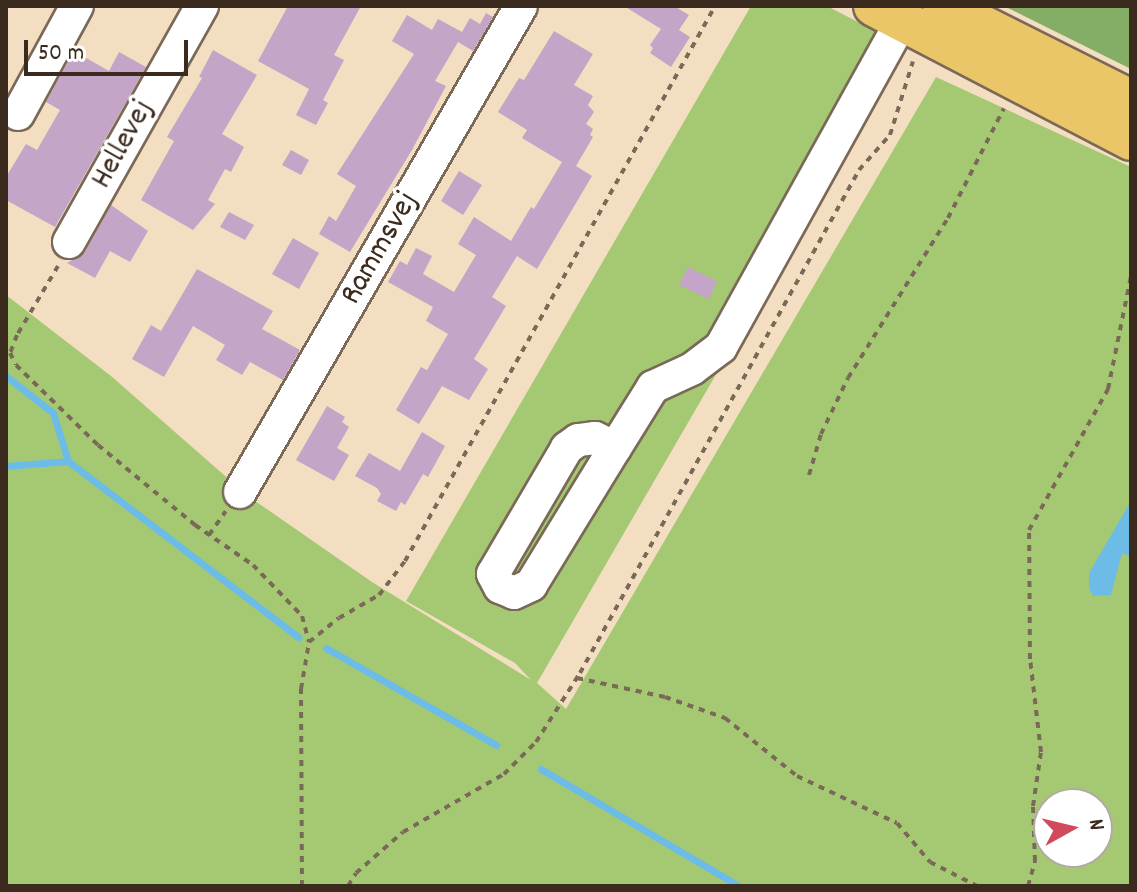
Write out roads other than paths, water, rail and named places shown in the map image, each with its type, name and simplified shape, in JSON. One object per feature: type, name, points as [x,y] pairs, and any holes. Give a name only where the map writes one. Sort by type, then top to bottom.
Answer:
[{"type":"main road","points":[[911,16],[1017,81],[1131,140]]},
{"type":"main road","points":[[911,16],[1131,100]]},
{"type":"street","points":[[18,114],[77,6]]},
{"type":"street","name":"Hellevej","points":[[69,242],[202,6]]},
{"type":"street","name":"Rammsvej","points":[[240,492],[521,6]]},
{"type":"street","points":[[615,448],[595,438],[578,440],[567,448],[493,574],[500,587],[514,593],[531,585],[653,387],[692,369],[721,347],[911,16]]},
{"type":"water","points":[[1131,501],[1131,557],[1122,553],[1111,595],[1093,596],[1089,588],[1089,573]]},
{"type":"waterway","points":[[6,376],[53,413],[68,461]]},
{"type":"waterway","points":[[6,466],[68,461],[298,637]]},
{"type":"waterway","points":[[326,648],[496,745]]},
{"type":"waterway","points":[[541,769],[739,886]]}]
